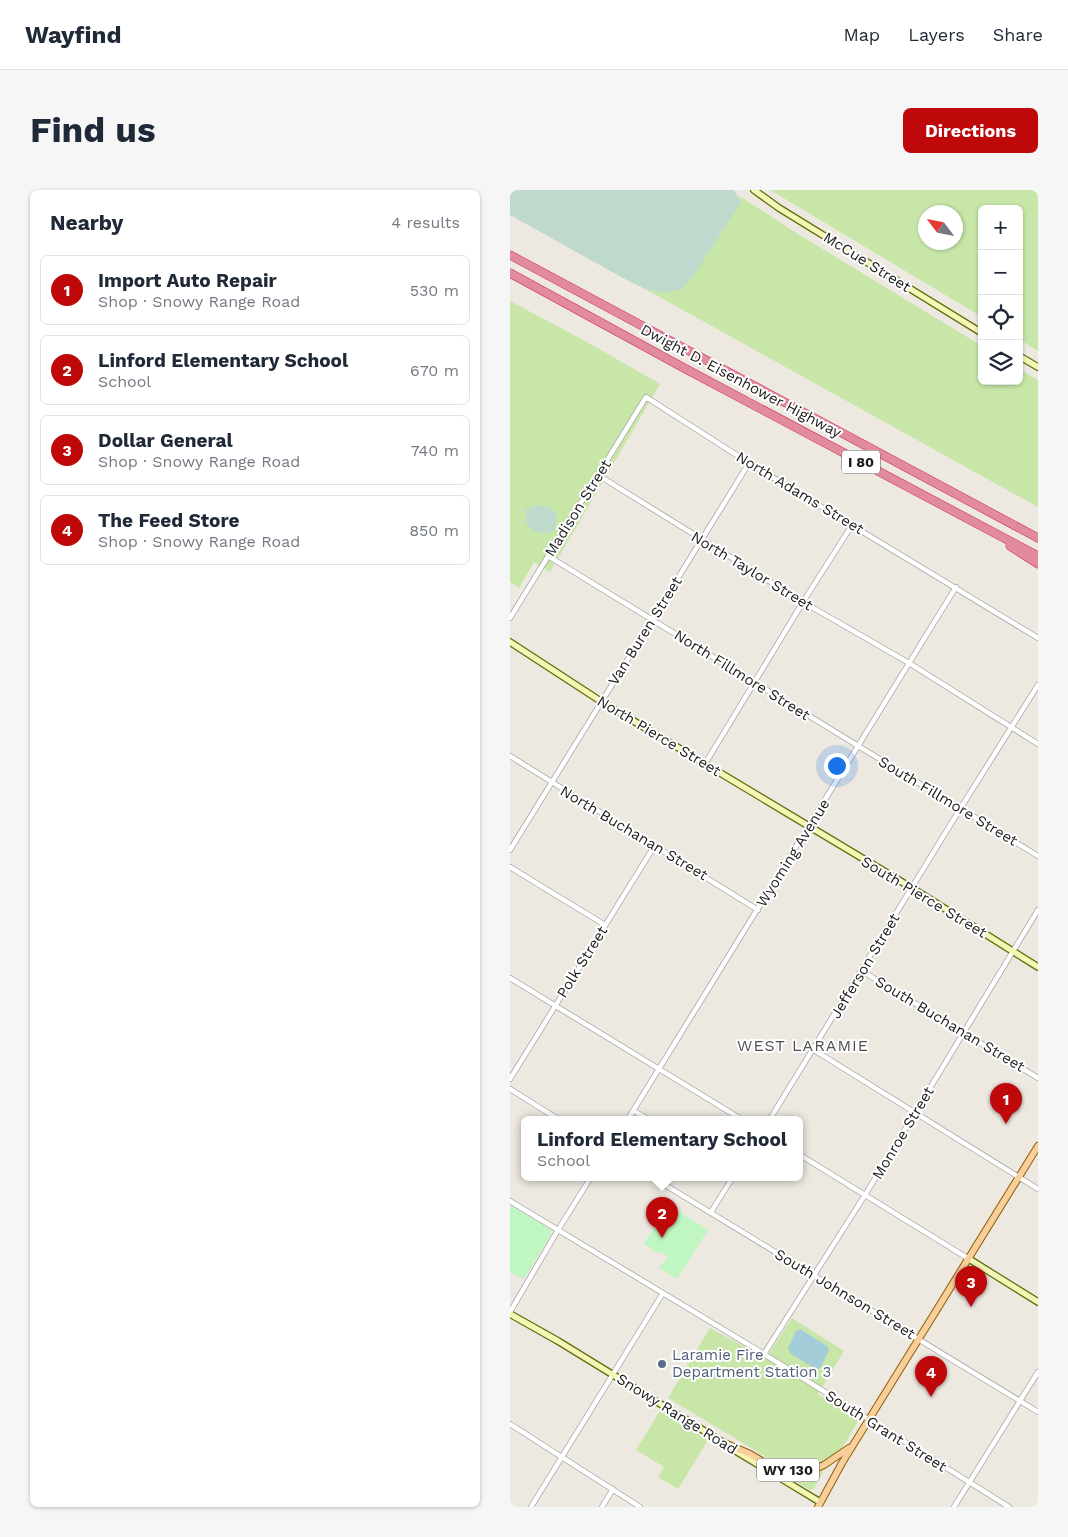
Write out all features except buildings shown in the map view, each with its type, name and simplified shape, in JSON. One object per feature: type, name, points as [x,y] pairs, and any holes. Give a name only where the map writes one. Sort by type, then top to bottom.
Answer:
[{"type":"highway","name":"Dwight D. Eisenhower Highway","points":[[510,256],[1038,538]]},
{"type":"highway","name":"Dwight D. Eisenhower Highway","points":[[510,273],[684,368],[1038,556]]},
{"type":"highway","points":[[936,483],[1038,532]]},
{"type":"highway","points":[[953,510],[1038,564]]},
{"type":"main road","name":"McCue Street","points":[[754,190],[779,208],[978,331]]},
{"type":"main road","points":[[1023,358],[1038,367]]},
{"type":"main road","name":"North Pierce Street","points":[[510,642],[602,702],[809,828]]},
{"type":"main road","name":"South Pierce Street","points":[[809,828],[912,888],[1038,967]]},
{"type":"main road","name":"WY 130","points":[[819,1505],[852,1445],[1038,1146]]},
{"type":"main road","points":[[968,1259],[1038,1302]]},
{"type":"main road","name":"Snowy Range Road","points":[[510,1313],[722,1442],[819,1505]]},
{"type":"main road","name":"WY 130","points":[[722,1442],[782,1470],[796,1471],[812,1470],[824,1465],[852,1445]]},
{"type":"street","name":"North Adams Street","points":[[646,397],[1038,638]]},
{"type":"street","name":"Madison Street","points":[[510,618],[646,397]]},
{"type":"street","name":"Van Buren Street","points":[[510,850],[749,462]]},
{"type":"street","name":"North Taylor Street","points":[[598,475],[803,602],[909,663],[1038,744]]},
{"type":"street","points":[[705,764],[852,524]]},
{"type":"street","name":"North Fillmore Street","points":[[548,556],[858,746]]},
{"type":"street","name":"Wyoming Avenue","points":[[630,1116],[661,1069],[956,587]]},
{"type":"street","name":"Jefferson Street","points":[[772,1116],[1038,685]]},
{"type":"street","name":"South Fillmore Street","points":[[858,746],[1038,856]]},
{"type":"street","name":"North Buchanan Street","points":[[510,756],[758,910]]},
{"type":"street","name":"Polk Street","points":[[510,1079],[655,845]]},
{"type":"street","points":[[510,867],[605,925]]},
{"type":"street","name":"Monroe Street","points":[[764,1354],[865,1195],[1038,910]]},
{"type":"street","name":"South Buchanan Street","points":[[862,970],[1038,1078]]},
{"type":"street","points":[[510,978],[736,1116]]},
{"type":"street","points":[[814,1050],[1038,1189]]},
{"type":"street","points":[[510,1089],[553,1116]]},
{"type":"street","points":[[634,1111],[643,1116]]},
{"type":"street","points":[[803,1157],[968,1259]]},
{"type":"street","points":[[510,1313],[589,1181]]},
{"type":"street","name":"South Johnson Street","points":[[659,1181],[1038,1412]]},
{"type":"street","points":[[711,1212],[730,1181]]},
{"type":"street","name":"South Grant Street","points":[[510,1201],[764,1354],[868,1421],[1008,1507]]},
{"type":"street","points":[[531,1507],[662,1293]]},
{"type":"street","points":[[954,1507],[1038,1372]]},
{"type":"street","points":[[510,1424],[640,1507]]},
{"type":"street","points":[[602,1507],[613,1489]]},
{"type":"street","points":[[819,1505],[827,1507]]},
{"type":"green space","points":[[510,190],[734,190],[741,201],[690,281],[679,290],[662,293],[645,289],[621,277],[510,215]]},
{"type":"green space","points":[[770,190],[1038,190],[1038,351],[1023,342],[1023,205],[978,205],[978,315]]},
{"type":"green space","points":[[738,195],[798,234],[978,344],[978,385],[1023,385],[1023,371],[1038,380],[1038,507],[645,289],[662,293],[741,201]]},
{"type":"green space","points":[[510,301],[660,384],[550,572],[534,562],[519,588],[510,582]]},
{"type":"green space","points":[[537,505],[548,507],[556,512],[557,520],[554,531],[545,533],[533,531],[526,522],[526,509]]},
{"type":"green space","points":[[510,1205],[553,1231],[524,1279],[510,1272]]},
{"type":"green space","points":[[668,1205],[708,1230],[677,1279],[659,1268],[668,1257],[661,1251],[659,1254],[644,1244]]},
{"type":"green space","points":[[792,1318],[844,1351],[818,1394],[859,1420],[838,1453],[827,1460],[813,1465],[792,1466],[771,1460],[668,1398],[710,1328],[766,1358]]},
{"type":"green space","points":[[660,1411],[708,1440],[678,1489],[658,1477],[664,1467],[636,1450]]},
{"type":"green space","points":[[822,1468],[823,1472],[814,1489],[810,1490],[778,1471]]},
{"type":"water","points":[[800,1329],[827,1346],[829,1350],[821,1367],[817,1370],[790,1353],[788,1348],[796,1331]]},
{"type":"place","name":"Import Auto Repair","points":[[1006,1124]]},
{"type":"place","name":"Linford Elementary School","points":[[662,1238]]},
{"type":"place","name":"Dollar General","points":[[971,1307]]},
{"type":"place","name":"Laramie Fire Department Station 3","points":[[662,1364]]},
{"type":"place","name":"The Feed Store","points":[[931,1397]]},
{"type":"district","name":"WEST LARAMIE","points":[[803,1045]]}]
